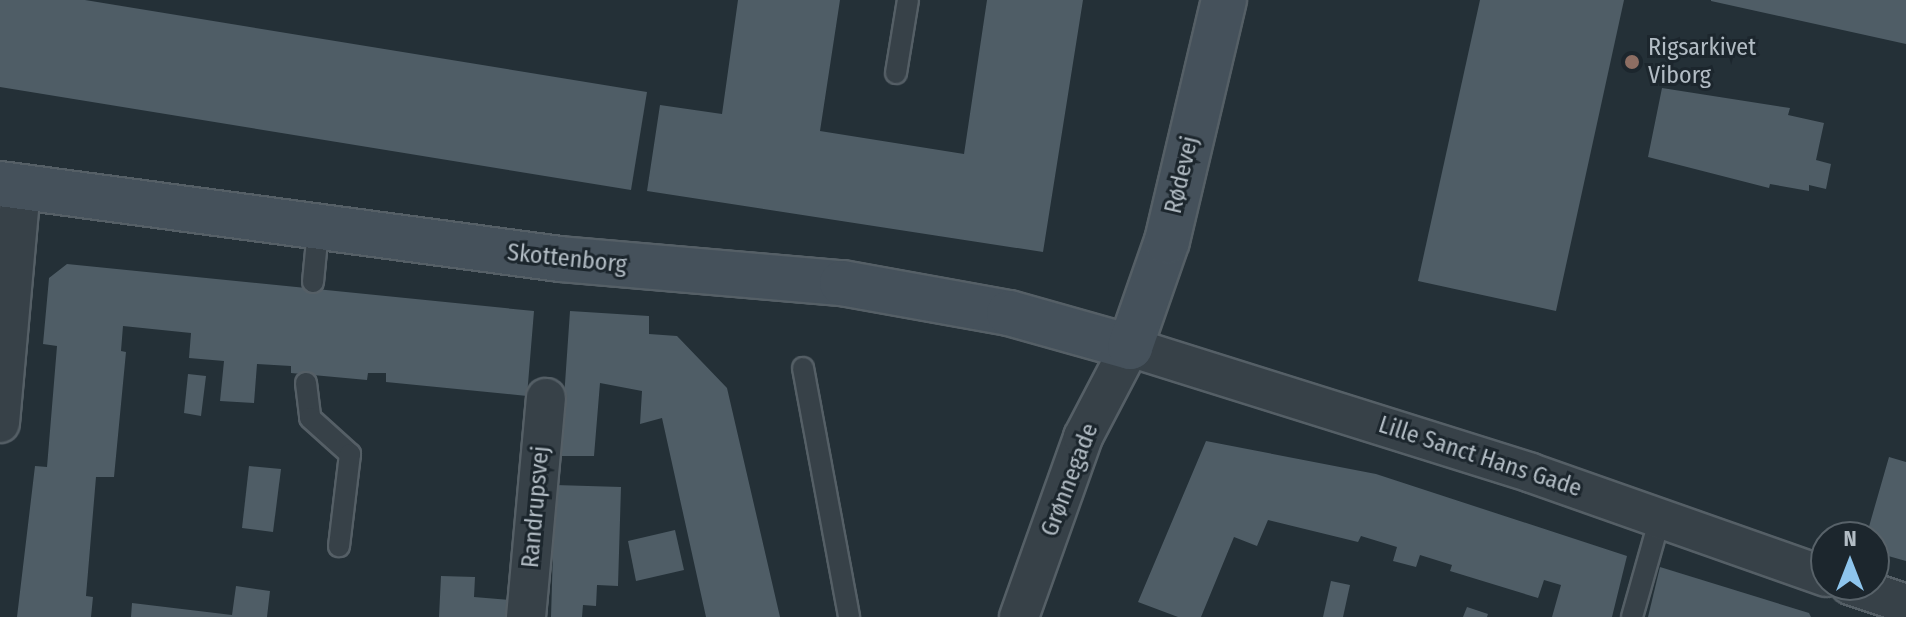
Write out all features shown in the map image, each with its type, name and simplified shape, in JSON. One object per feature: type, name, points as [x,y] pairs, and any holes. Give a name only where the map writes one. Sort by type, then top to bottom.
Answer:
[{"type":"street","name":"Rødevej","points":[[1130,347],[1167,241],[1224,0]]},
{"type":"street","name":"Skottenborg","points":[[10,186],[318,230],[698,273],[842,283],[1009,313],[1130,347]]},
{"type":"street","points":[[0,423],[10,186]]},
{"type":"street","name":"Lille Sanct Hans Gade","points":[[1130,347],[1660,518],[1810,571]]},
{"type":"street","name":"Grønnegade","points":[[1028,615],[1083,437],[1130,347]]},
{"type":"street","name":"Randrupsvej","points":[[526,617],[546,398]]},
{"type":"lane","points":[[896,73],[908,0]]},
{"type":"lane","points":[[313,282],[318,230]]},
{"type":"lane","points":[[803,368],[849,617]]},
{"type":"lane","points":[[306,383],[310,418],[350,454],[339,546]]},
{"type":"lane","points":[[1632,617],[1660,518]]},
{"type":"building","points":[[0,0],[85,0],[647,92],[631,190],[0,87]]},
{"type":"building","points":[[738,0],[840,0],[820,131],[964,154],[987,0],[1083,0],[1043,252],[647,191],[660,105],[722,114]]},
{"type":"building","points":[[1480,0],[1624,0],[1556,311],[1418,281]]},
{"type":"building","points":[[1711,0],[1906,0],[1906,44],[1711,1]]},
{"type":"building","points":[[1662,88],[1790,108],[1788,115],[1824,123],[1816,160],[1831,164],[1826,189],[1809,185],[1809,191],[1770,184],[1769,188],[1648,157]]},
{"type":"building","points":[[67,264],[534,311],[527,396],[386,382],[386,373],[368,373],[367,380],[291,373],[291,366],[257,364],[254,403],[220,401],[224,361],[189,358],[191,333],[123,326],[121,351],[126,352],[114,477],[96,477],[86,596],[93,597],[91,617],[17,617],[35,466],[47,467],[57,346],[43,344],[49,278]]},
{"type":"building","points":[[570,311],[649,316],[649,334],[677,336],[727,388],[780,617],[706,617],[662,418],[640,424],[642,391],[600,383],[594,456],[560,456]]},
{"type":"building","points":[[188,374],[206,376],[201,416],[184,413]]},
{"type":"building","points":[[1206,441],[1376,474],[1627,556],[1612,617],[1552,617],[1561,585],[1544,580],[1538,598],[1450,571],[1452,565],[1420,555],[1416,567],[1393,561],[1397,547],[1361,536],[1358,542],[1268,520],[1257,546],[1234,537],[1201,617],[1178,617],[1138,602]]},
{"type":"building","points":[[1889,457],[1906,462],[1906,561],[1890,556],[1890,521],[1871,521]]},
{"type":"building","points":[[249,466],[281,469],[273,532],[242,528]]},
{"type":"building","points":[[555,485],[621,487],[618,586],[597,585],[596,606],[583,605],[582,617],[551,617]]},
{"type":"building","points":[[675,530],[684,570],[636,581],[628,541]]},
{"type":"building","points":[[1660,567],[1809,613],[1811,617],[1648,617]]},
{"type":"building","points":[[441,576],[475,577],[474,597],[511,600],[510,617],[439,617]]},
{"type":"building","points":[[1331,581],[1350,585],[1343,617],[1323,617]]},
{"type":"building","points":[[236,586],[270,591],[267,617],[131,617],[132,603],[232,615]]},
{"type":"building","points":[[1467,607],[1488,614],[1487,617],[1463,617]]},
{"type":"place","name":"Rigsarkivet Viborg","points":[[1632,62]]}]
